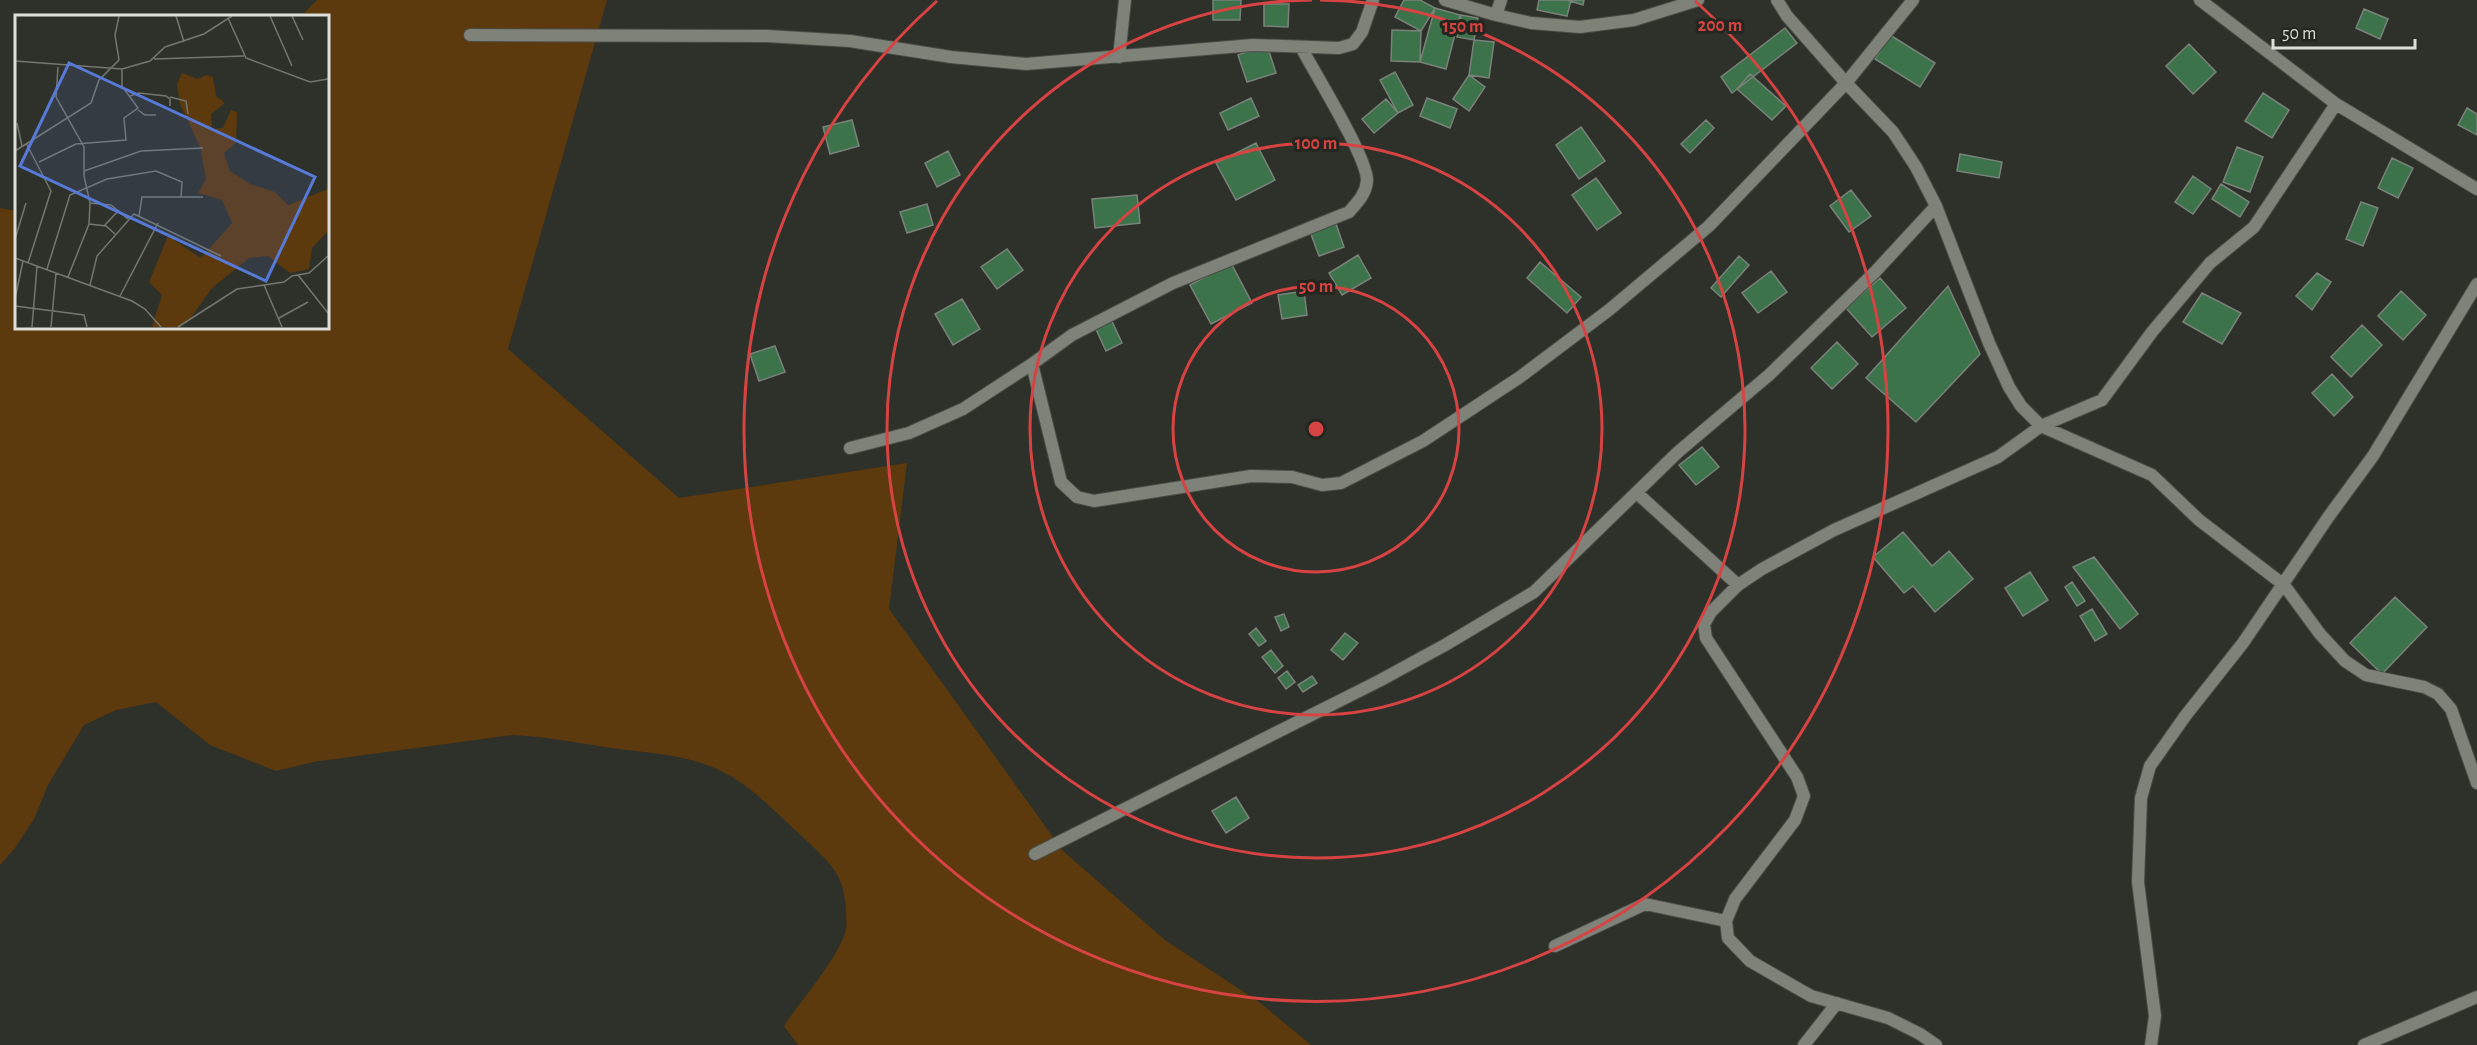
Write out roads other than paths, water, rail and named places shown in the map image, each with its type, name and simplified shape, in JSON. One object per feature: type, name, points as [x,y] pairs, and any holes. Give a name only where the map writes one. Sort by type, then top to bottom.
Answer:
[{"type":"street","points":[[1119,57],[1125,0]]},
{"type":"street","points":[[470,35],[779,37],[850,41],[951,57],[1026,64],[1253,45],[1339,48],[1353,44],[1362,32],[1373,0]]},
{"type":"street","points":[[1445,0],[1531,23],[1580,27],[1634,20],[1698,0]]},
{"type":"street","points":[[1496,15],[1501,0]]},
{"type":"street","points":[[1777,0],[1787,16],[1893,132],[1916,167],[1936,206],[1989,343],[2009,387],[2021,406],[2042,426],[2152,475],[2199,520],[2284,585],[2320,634],[2345,661],[2366,675],[2424,687],[2438,694],[2451,709],[2477,783]]},
{"type":"street","points":[[1032,364],[1061,482],[1077,496],[1094,501],[1251,476],[1292,477],[1322,485],[1341,483],[1423,441],[1520,377],[1609,310],[1709,226],[1846,83],[1913,0]]},
{"type":"street","points":[[2200,0],[2336,104],[2477,189]]},
{"type":"street","points":[[850,448],[909,433],[963,409],[1072,335],[1163,288],[1349,212],[1361,199],[1367,180],[1361,157],[1301,47]]},
{"type":"street","points":[[1936,1045],[1888,1018],[1811,996],[1750,961],[1728,938],[1726,921],[1735,899],[1795,820],[1804,796],[1797,777],[1706,638],[1704,624],[1711,612],[1738,585],[1762,569],[1834,530],[1998,457],[2042,426],[2102,400],[2152,333],[2210,263],[2254,227],[2336,104]]},
{"type":"street","points":[[1035,854],[1445,645],[1534,592],[1678,453],[1769,375],[1875,272],[1936,206]]},
{"type":"street","points":[[2151,1045],[2155,1016],[2152,977],[2138,882],[2141,798],[2150,766],[2186,715],[2243,643],[2329,516],[2373,456],[2477,284]]},
{"type":"street","points":[[1638,494],[1738,585]]},
{"type":"street","points":[[1555,946],[1645,904],[1726,921]]},
{"type":"street","points":[[2364,1045],[2477,997]]},
{"type":"street","points":[[1804,1045],[1837,1003]]}]
